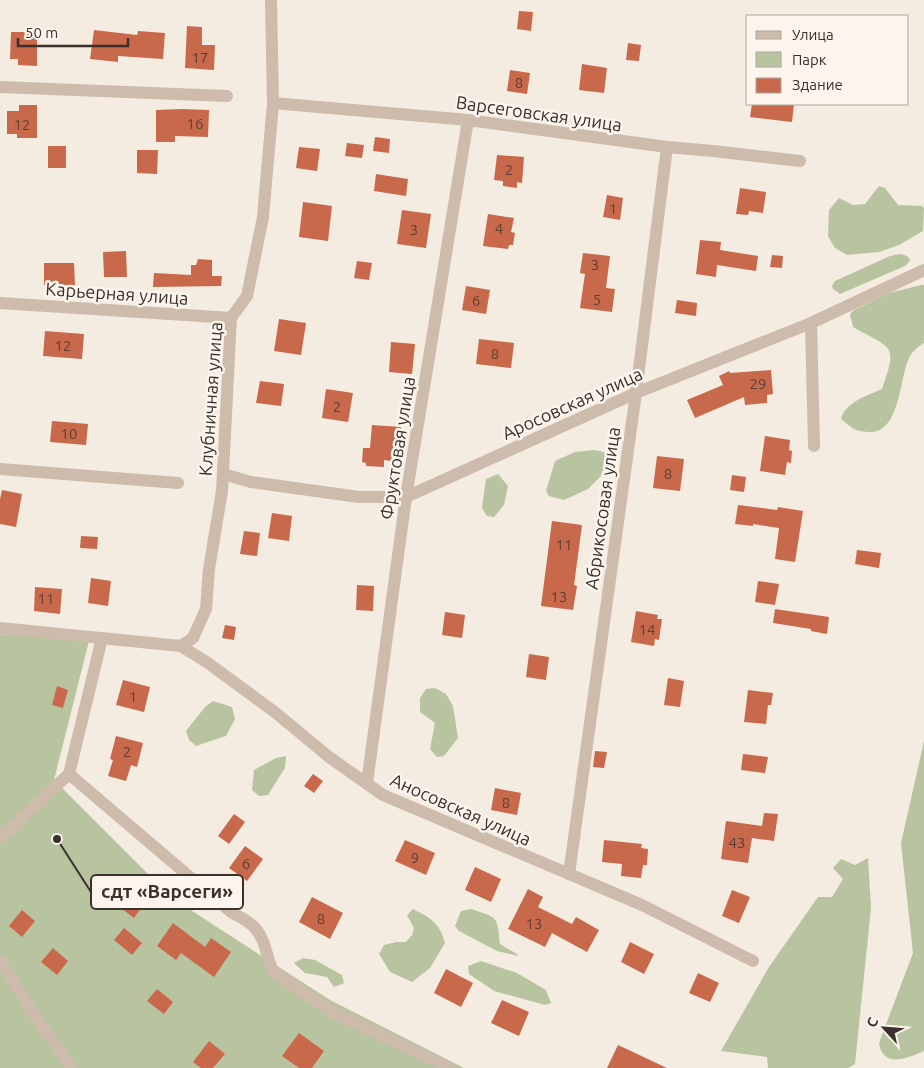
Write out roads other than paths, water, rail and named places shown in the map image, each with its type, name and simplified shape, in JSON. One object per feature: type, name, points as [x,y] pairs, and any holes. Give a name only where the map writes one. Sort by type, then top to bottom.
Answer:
[{"type":"street","name":"Клубничная улица","points":[[181,646],[193,638],[206,609],[209,569],[222,491],[231,318],[247,296],[263,217],[273,103],[271,0]]},
{"type":"street","points":[[0,87],[227,96]]},
{"type":"street","name":"Варсеговская улица","points":[[273,103],[468,120],[667,147],[800,162]]},
{"type":"street","name":"Фруктовая улица","points":[[367,783],[406,497],[468,120]]},
{"type":"street","name":"Абрикосовая улица","points":[[568,874],[636,393],[667,147]]},
{"type":"street","name":"Аросовская улица","points":[[223,474],[251,482],[350,495],[406,497],[636,393],[810,322],[924,270]]},
{"type":"street","name":"Карьерная улица","points":[[0,303],[231,318]]},
{"type":"street","points":[[810,322],[814,446]]},
{"type":"street","points":[[0,469],[178,483]]},
{"type":"street","points":[[0,628],[181,646]]},
{"type":"street","points":[[0,838],[69,774],[102,638]]},
{"type":"street","name":"Аносовская улица","points":[[181,646],[208,663],[268,707],[330,757],[383,795],[642,905],[753,961]]},
{"type":"street","points":[[69,774],[231,912],[254,926],[262,939],[268,963],[273,971],[330,1011],[450,1068]]},
{"type":"street","points":[[0,960],[35,1016],[72,1068]]},
{"type":"place","name":"сдт «Варсеги»","points":[[57,839]]}]
